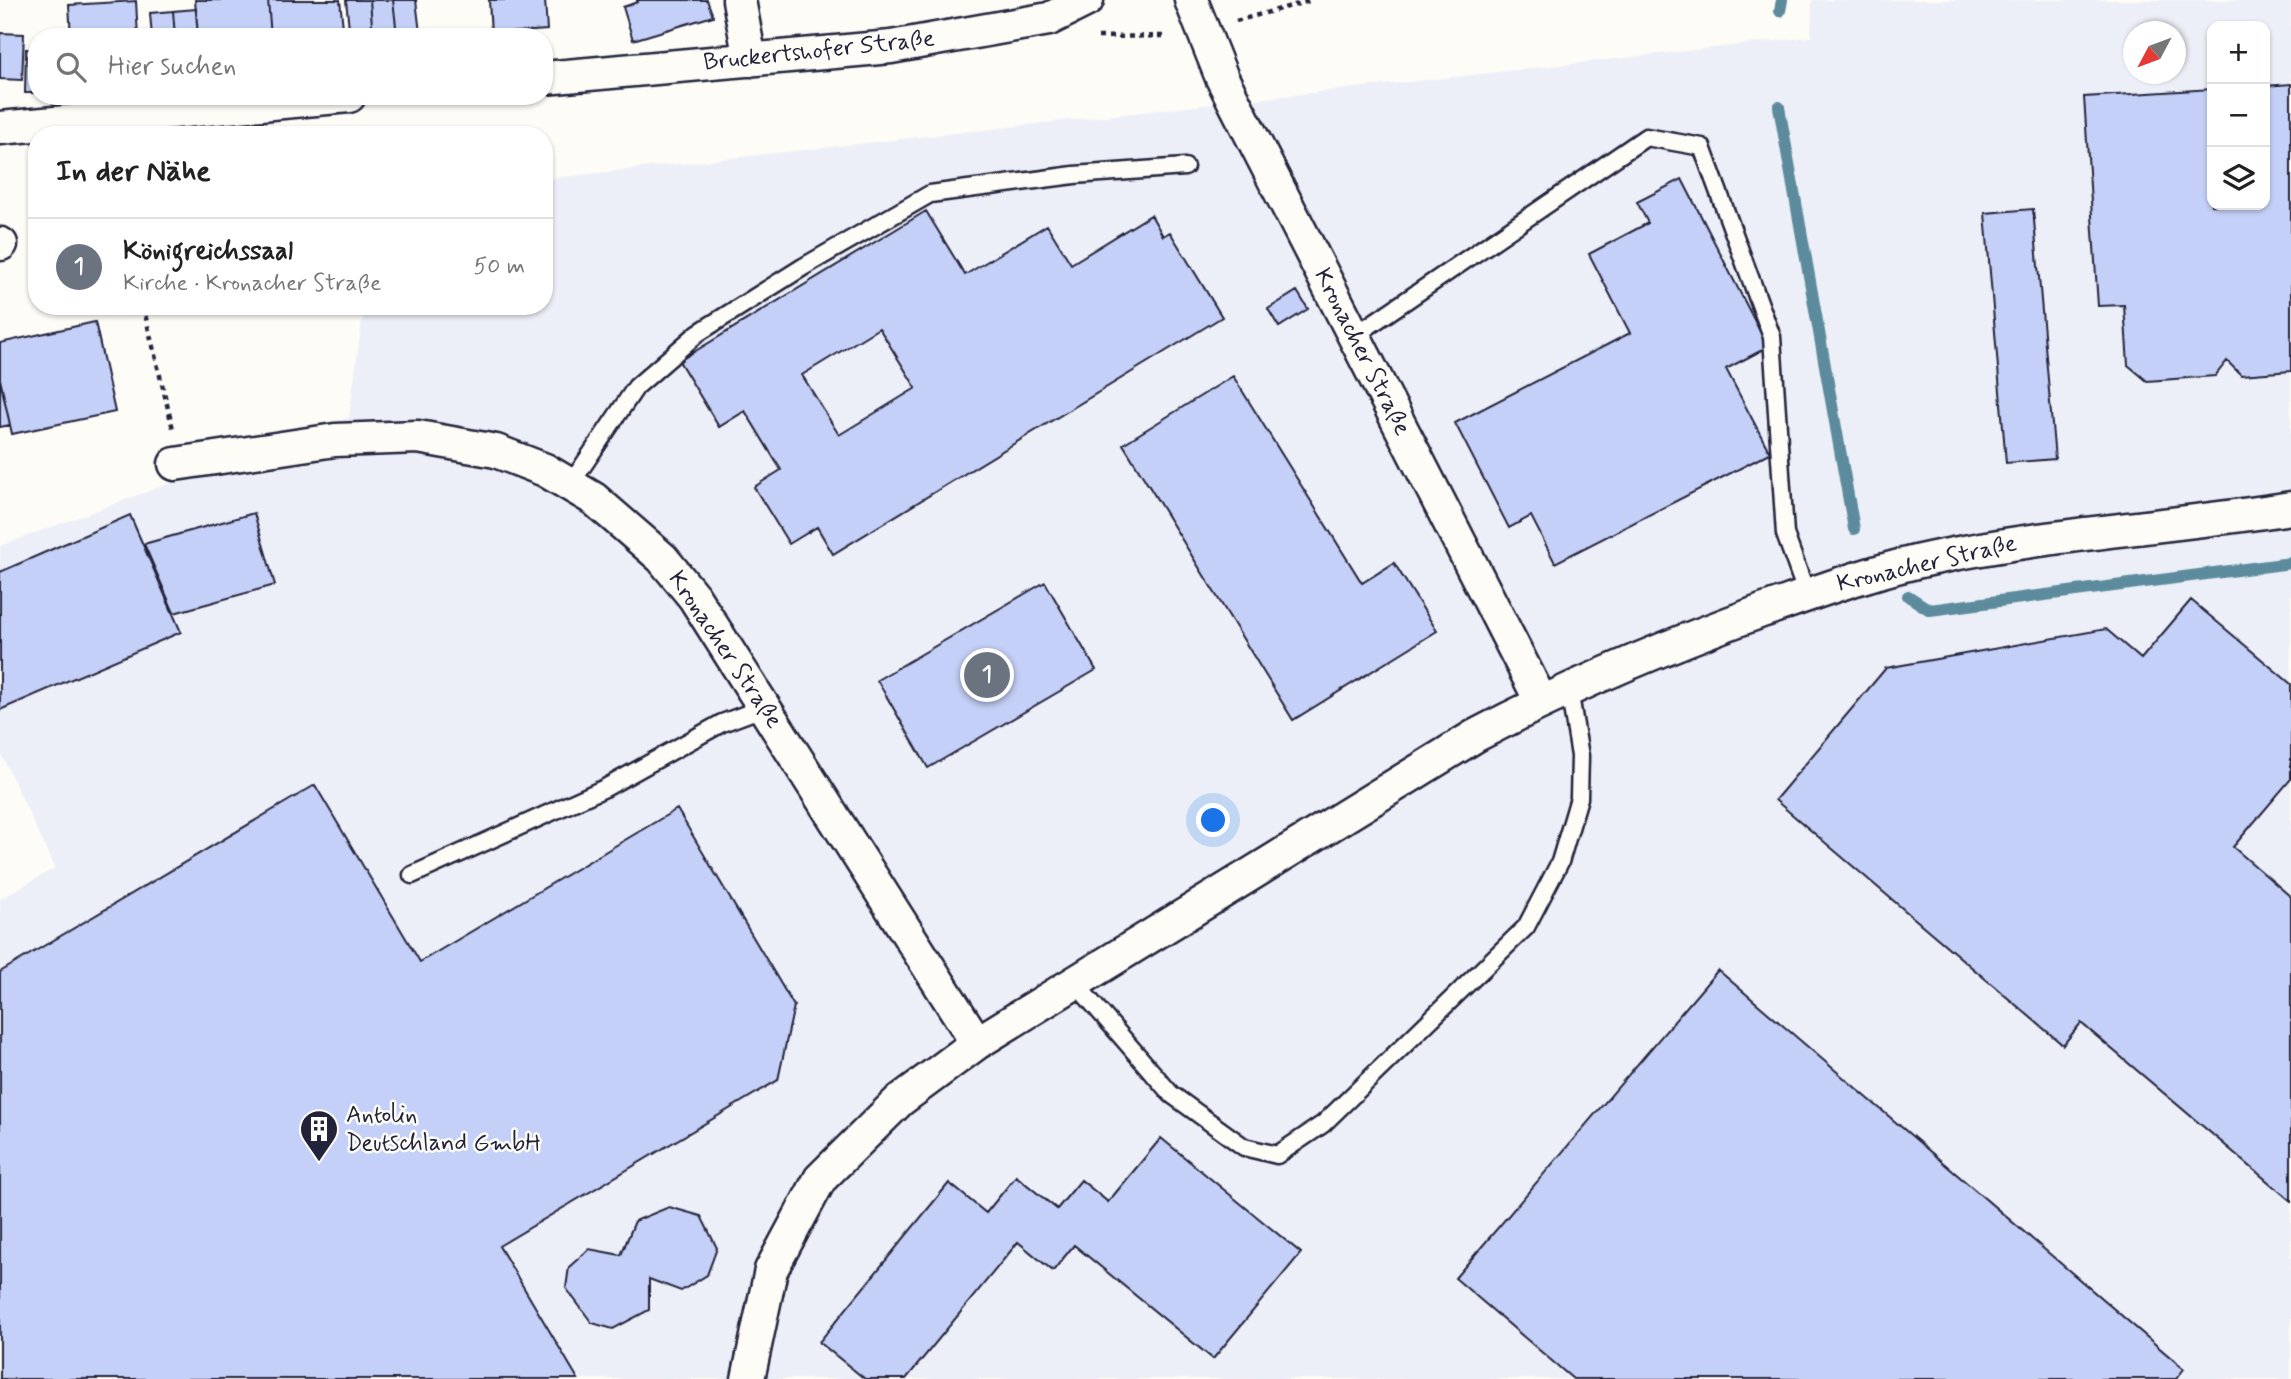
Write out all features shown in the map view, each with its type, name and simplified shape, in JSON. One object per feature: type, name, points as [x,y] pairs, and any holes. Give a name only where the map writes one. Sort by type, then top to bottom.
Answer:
[{"type":"street","points":[[739,0],[750,60]]},
{"type":"street","name":"Bruckertshofer Straße","points":[[553,77],[891,47],[1049,19],[1087,0]]},
{"type":"street","name":"Kronacher Straße","points":[[1191,0],[1222,78],[1354,336],[1555,695]]},
{"type":"street","points":[[0,128],[251,105]]},
{"type":"street","name":"Kronacher Straße","points":[[178,464],[335,440],[418,437],[496,451],[545,470],[594,499],[662,558],[694,597],[976,1043]]},
{"type":"street","name":"Kronacher Straße","points":[[748,1379],[771,1270],[820,1179],[899,1101],[976,1043],[1475,736],[1555,695],[1710,630],[1859,576],[2013,542],[2291,508]]},
{"type":"lane","points":[[1354,336],[1646,137],[1702,147],[1772,337],[1785,534],[1807,595]]},
{"type":"lane","points":[[570,485],[636,387],[687,342],[803,267],[930,194],[1074,175],[1185,167]]},
{"type":"lane","points":[[1075,983],[1171,1094],[1244,1147],[1277,1155],[1323,1124],[1527,927],[1560,862],[1579,798],[1580,756],[1555,695]]},
{"type":"lane","points":[[412,875],[605,788],[722,723],[765,707]]},
{"type":"path","points":[[146,315],[178,464]]},
{"type":"shaded area","points":[[1812,0],[2291,0],[2291,1379],[0,1379],[0,899],[55,868],[0,752],[0,546],[349,417],[363,315],[553,315],[553,178],[1811,37]]},
{"type":"building","points":[[195,0],[268,0],[270,28],[197,28]]},
{"type":"building","points":[[268,0],[340,0],[343,28],[270,28]]},
{"type":"building","points":[[346,0],[370,0],[372,28],[349,28]]},
{"type":"building","points":[[370,0],[393,0],[396,28],[372,28]]},
{"type":"building","points":[[393,0],[416,0],[419,28],[396,28]]},
{"type":"building","points":[[489,0],[545,0],[547,28],[491,28]]},
{"type":"building","points":[[637,0],[707,0],[713,16],[633,40],[623,7],[638,2]]},
{"type":"building","points":[[136,1],[138,28],[70,28],[69,5]]},
{"type":"building","points":[[196,9],[197,28],[174,28],[173,11]]},
{"type":"building","points":[[173,11],[174,28],[151,28],[150,13]]},
{"type":"building","points":[[0,33],[24,34],[22,80],[0,79]]},
{"type":"building","points":[[26,49],[28,93],[25,93]]},
{"type":"building","points":[[2291,84],[2291,371],[2241,375],[2227,361],[2215,376],[2147,381],[2128,365],[2124,305],[2098,306],[2084,97],[2207,89],[2207,210],[2270,210],[2270,86]]},
{"type":"building","points":[[1682,179],[1768,347],[1726,369],[1770,453],[1555,563],[1531,516],[1509,528],[1455,423],[1630,333],[1589,254],[1648,223],[1637,202]]},
{"type":"building","points":[[2033,209],[2055,459],[2006,463],[1985,213]]},
{"type":"building","points":[[926,211],[965,275],[1047,225],[1071,264],[1151,215],[1163,236],[1170,232],[1222,317],[833,554],[817,527],[789,544],[754,487],[781,470],[745,411],[719,427],[679,361]],"holes":[[[879,328],[916,388],[839,435],[802,375]]]},
{"type":"building","points":[[1297,291],[1308,309],[1279,327],[1268,309]]},
{"type":"building","points":[[95,322],[115,412],[12,434],[0,379],[0,343]]},
{"type":"building","points":[[1233,376],[1362,583],[1394,563],[1437,631],[1293,720],[1123,444]]},
{"type":"building","points":[[0,379],[10,425],[0,427]]},
{"type":"building","points":[[254,513],[275,585],[174,613],[144,544]]},
{"type":"building","points":[[130,515],[181,632],[0,710],[0,572]]},
{"type":"building","points":[[1045,582],[1096,670],[928,768],[877,680]]},
{"type":"building","points":[[2191,600],[2291,684],[2291,779],[2233,847],[2291,897],[2291,1201],[2081,1023],[2063,1045],[1775,800],[1886,668],[2106,629],[2141,659]]},
{"type":"building","name":"Antolin Deutschland GmbH","points":[[315,785],[420,962],[677,809],[794,1006],[778,1080],[499,1246],[578,1379],[0,1379],[0,972]]},
{"type":"building","points":[[1718,970],[2184,1369],[2176,1379],[1573,1379],[1455,1278]]},
{"type":"building","points":[[1161,1138],[1301,1253],[1213,1359],[1074,1245],[1053,1271],[1018,1242],[906,1379],[865,1379],[819,1342],[949,1183],[986,1213],[1016,1176],[1057,1209],[1081,1180],[1108,1202]]},
{"type":"building","points":[[669,1207],[701,1216],[717,1248],[707,1275],[681,1291],[649,1279],[649,1310],[613,1329],[592,1323],[566,1288],[569,1267],[589,1249],[621,1255],[635,1221]]},
{"type":"waterway","points":[[1780,11],[1782,0]]},
{"type":"waterway","points":[[1779,107],[1854,529]]},
{"type":"waterway","points":[[1908,596],[1930,610],[2291,563]]},
{"type":"place","name":"Königreichssaal","points":[[987,675]]},
{"type":"place","name":"Antolin Deutschland GmbH","points":[[319,1163]]}]
